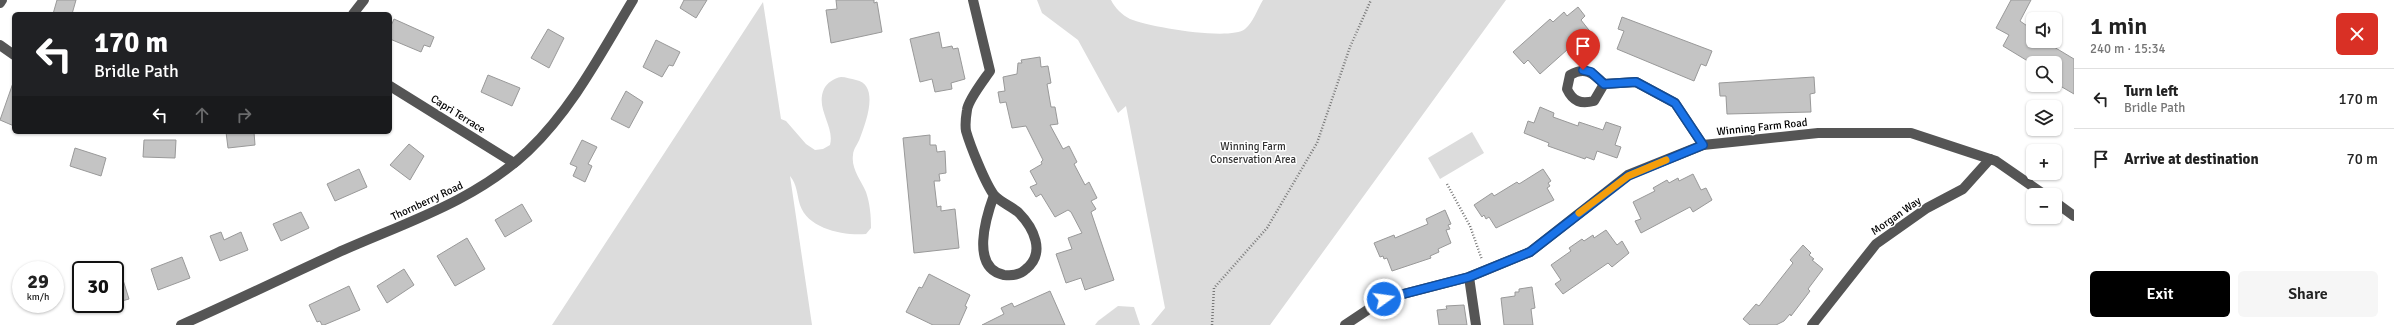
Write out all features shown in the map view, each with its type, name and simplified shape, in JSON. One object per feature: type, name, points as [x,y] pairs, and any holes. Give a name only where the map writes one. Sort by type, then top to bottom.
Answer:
[{"type":"street","points":[[355,12],[364,0]]},
{"type":"street","name":"Thornberry Road","points":[[181,325],[337,253],[456,203],[478,190],[514,163],[564,111],[633,0]]},
{"type":"street","points":[[973,0],[990,71],[967,108],[966,129],[994,195],[1018,212],[1029,224],[1036,239],[1038,252],[1032,264],[1022,273],[1010,276],[996,273],[985,260],[983,245],[989,208],[994,195]]},
{"type":"street","points":[[0,45],[12,54]]},
{"type":"street","points":[[1604,84],[1636,82],[1675,103],[1703,145]]},
{"type":"street","name":"Capri Terrace","points":[[392,87],[514,163]]},
{"type":"street","name":"Winning Farm Road","points":[[1345,325],[1384,299],[1469,277],[1530,252],[1628,176],[1703,145],[1818,133],[1911,133],[1990,159],[2034,188]]},
{"type":"street","name":"Morgan Way","points":[[1812,325],[1876,244],[1927,208],[1963,189],[1990,159]]},
{"type":"street","points":[[2062,207],[2074,216]]},
{"type":"street","points":[[1469,277],[1476,325]]},
{"type":"path","points":[[1212,325],[1214,288],[1266,228],[1316,143],[1350,47],[1371,0]]},
{"type":"path","points":[[1447,184],[1470,226],[1486,270]]},
{"type":"green space","name":"Winning Farm Conservation Area","points":[[1037,0],[1111,0],[1124,15],[1130,19],[1154,26],[1189,32],[1223,34],[1245,29],[1253,19],[1263,0],[1506,0],[1270,325],[1151,325],[1165,308],[1126,106],[1118,113],[1078,40],[1042,13]]},
{"type":"green space","points":[[763,2],[781,119],[786,121],[806,144],[815,150],[823,149],[830,145],[830,131],[823,110],[822,96],[825,87],[831,81],[841,77],[847,78],[863,83],[868,89],[868,114],[853,153],[853,165],[866,192],[869,205],[871,228],[866,234],[848,234],[838,232],[819,225],[811,220],[804,213],[800,205],[795,186],[790,176],[812,325],[552,325]]},
{"type":"green space","points":[[1472,132],[1484,153],[1440,179],[1428,158]]},
{"type":"green space","points":[[1118,306],[1134,307],[1140,325],[1095,325],[1098,321]]},
{"type":"building","points":[[57,0],[76,0],[73,12],[54,12]]},
{"type":"building","points":[[684,0],[707,0],[696,18],[680,8]]},
{"type":"building","points":[[836,0],[874,0],[874,3],[877,2],[882,32],[831,43],[826,10],[837,9]]},
{"type":"building","points":[[2011,0],[2031,0],[2020,21],[2026,25],[2026,48],[2056,48],[2074,59],[2074,94],[2062,87],[2062,56],[2026,56],[2026,60],[2003,46],[2009,35],[1996,28]]},
{"type":"building","points":[[1578,7],[1585,16],[1581,20],[1592,34],[1580,44],[1577,41],[1540,74],[1528,60],[1524,64],[1513,52],[1550,19],[1553,22],[1564,12],[1567,16]]},
{"type":"building","points":[[1622,17],[1712,51],[1706,66],[1701,64],[1694,81],[1617,49],[1624,31],[1618,29]]},
{"type":"building","points":[[394,19],[434,37],[430,47],[424,45],[421,52],[392,40],[392,24]]},
{"type":"building","points":[[548,29],[564,38],[549,68],[531,58]]},
{"type":"building","points":[[939,32],[942,48],[952,46],[953,49],[958,48],[965,79],[951,83],[952,89],[935,92],[932,79],[920,82],[910,39]]},
{"type":"building","points":[[656,40],[680,52],[673,66],[669,65],[662,77],[643,67]]},
{"type":"building","points":[[1040,57],[1041,67],[1048,66],[1051,83],[1047,84],[1051,107],[1055,107],[1058,124],[1050,125],[1063,149],[1069,146],[1077,162],[1074,164],[1085,185],[1089,182],[1097,198],[1091,201],[1096,209],[1091,212],[1114,280],[1085,290],[1081,278],[1066,283],[1056,254],[1072,249],[1068,238],[1082,233],[1071,212],[1068,210],[1055,217],[1041,194],[1036,197],[1030,187],[1037,184],[1030,171],[1042,164],[1041,162],[1043,160],[1026,126],[1012,128],[1006,102],[1000,103],[998,92],[1005,91],[1003,77],[1017,74],[1018,63],[1022,63],[1021,60]]},
{"type":"building","points":[[488,75],[520,88],[512,106],[481,92]]},
{"type":"building","points":[[1814,77],[1815,93],[1810,94],[1811,112],[1727,114],[1726,96],[1720,96],[1719,83]]},
{"type":"building","points":[[12,86],[12,125],[0,120]]},
{"type":"building","points":[[626,91],[643,102],[629,128],[611,119]]},
{"type":"building","points":[[1540,107],[1554,113],[1553,117],[1578,126],[1579,122],[1603,130],[1606,122],[1621,127],[1615,145],[1621,147],[1617,158],[1597,151],[1594,160],[1586,157],[1585,159],[1548,146],[1549,143],[1524,133],[1528,121],[1534,123]]},
{"type":"building","points":[[226,134],[254,134],[255,145],[228,148]]},
{"type":"building","points":[[930,135],[930,145],[936,145],[937,152],[945,151],[946,173],[939,174],[940,181],[934,181],[937,207],[941,206],[941,211],[955,209],[959,248],[914,253],[903,138]]},
{"type":"building","points":[[144,140],[176,140],[175,158],[143,157]]},
{"type":"building","points":[[582,140],[597,147],[588,164],[592,166],[585,182],[573,176],[577,167],[570,164]]},
{"type":"building","points":[[409,144],[424,156],[410,180],[390,165]]},
{"type":"building","points":[[75,148],[106,158],[101,176],[70,166]]},
{"type":"building","points":[[359,169],[367,187],[335,201],[327,184]]},
{"type":"building","points":[[1543,169],[1551,181],[1548,183],[1550,186],[1547,188],[1554,200],[1496,228],[1489,217],[1486,219],[1484,215],[1482,217],[1474,205],[1492,193],[1494,196],[1517,182],[1519,184]]},
{"type":"building","points":[[1693,174],[1701,190],[1706,188],[1712,200],[1693,212],[1690,207],[1641,233],[1635,221],[1641,219],[1633,202],[1655,191],[1653,188],[1667,180],[1669,183],[1678,178],[1679,181]]},
{"type":"building","points":[[522,204],[532,221],[505,237],[495,220]]},
{"type":"building","points":[[1445,210],[1451,224],[1448,225],[1450,229],[1446,230],[1451,243],[1438,249],[1439,252],[1430,256],[1431,258],[1392,271],[1387,258],[1384,259],[1383,256],[1380,257],[1374,243],[1394,235],[1395,238],[1428,224],[1426,219]]},
{"type":"building","points":[[301,212],[309,228],[281,241],[273,224]]},
{"type":"building","points":[[1606,230],[1617,245],[1622,241],[1629,253],[1612,267],[1608,263],[1563,294],[1555,284],[1561,280],[1551,265],[1571,251],[1569,248],[1582,239],[1584,241],[1593,235],[1594,238]]},
{"type":"building","points":[[221,232],[224,240],[241,232],[248,250],[220,261],[210,236]]},
{"type":"building","points":[[467,238],[485,269],[455,286],[437,256]]},
{"type":"building","points":[[1803,245],[1811,253],[1809,255],[1814,259],[1812,260],[1823,269],[1808,289],[1810,291],[1791,316],[1790,314],[1784,321],[1776,325],[1750,325],[1743,319],[1756,304],[1759,306],[1793,263],[1790,260]]},
{"type":"building","points":[[182,257],[190,278],[158,290],[151,269]]},
{"type":"building","points":[[404,269],[414,285],[387,303],[377,286]]},
{"type":"building","points":[[929,274],[970,295],[965,306],[967,307],[959,325],[933,325],[906,312],[919,287],[922,288]]},
{"type":"building","points":[[124,283],[129,299],[124,300]]},
{"type":"building","points":[[349,286],[360,310],[324,325],[322,325],[320,321],[317,322],[309,305]]},
{"type":"building","points":[[1532,287],[1535,308],[1531,309],[1533,325],[1504,325],[1501,298],[1515,296],[1515,292],[1519,292],[1519,289]]},
{"type":"building","points":[[1050,291],[1065,325],[982,325],[1004,314],[1001,308],[1012,303],[1014,307]]},
{"type":"building","points":[[1464,305],[1467,325],[1439,325],[1437,310],[1447,309],[1446,306]]},
{"type":"slow traffic","points":[[1579,213],[1628,176],[1666,160]]},
{"type":"route","points":[[1384,299],[1469,277],[1530,252],[1628,176],[1703,145],[1675,103],[1636,82],[1604,84],[1591,72],[1583,70]]}]
